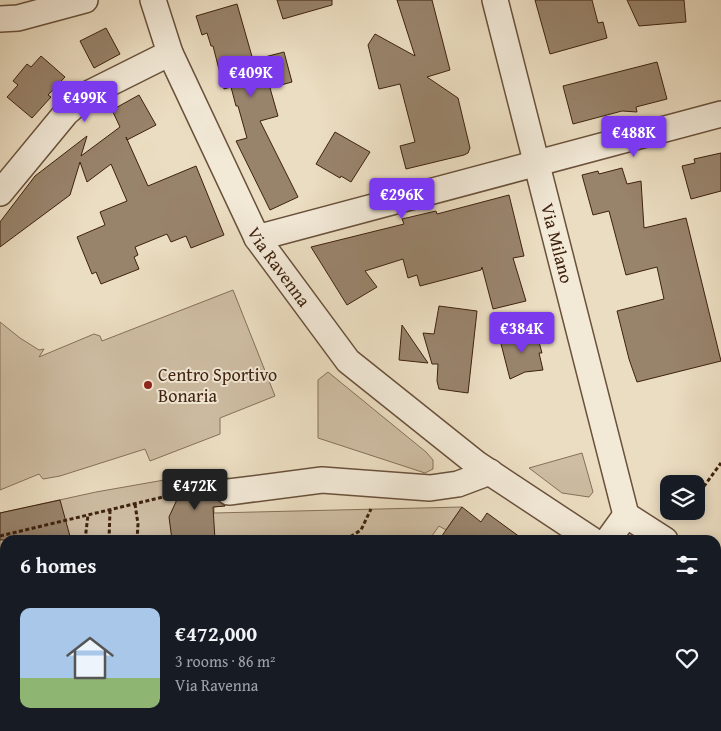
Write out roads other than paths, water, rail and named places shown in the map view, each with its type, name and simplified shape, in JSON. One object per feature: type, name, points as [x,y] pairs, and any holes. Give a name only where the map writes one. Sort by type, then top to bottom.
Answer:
[{"type":"street","points":[[0,19],[18,18],[85,0]]},
{"type":"street","name":"Via Ravenna","points":[[153,0],[170,53],[257,238],[348,361],[477,464],[584,535]]},
{"type":"street","name":"Via Milano","points":[[495,0],[626,515]]},
{"type":"street","points":[[0,193],[66,113],[88,94],[170,53]]},
{"type":"street","points":[[257,238],[721,114]]},
{"type":"street","points":[[229,492],[322,480],[430,488],[458,484],[490,472]]},
{"type":"street","points":[[612,535],[626,515],[657,535]]},
{"type":"place","name":"Centro Sportivo Bonaria","points":[[148,385]]}]
